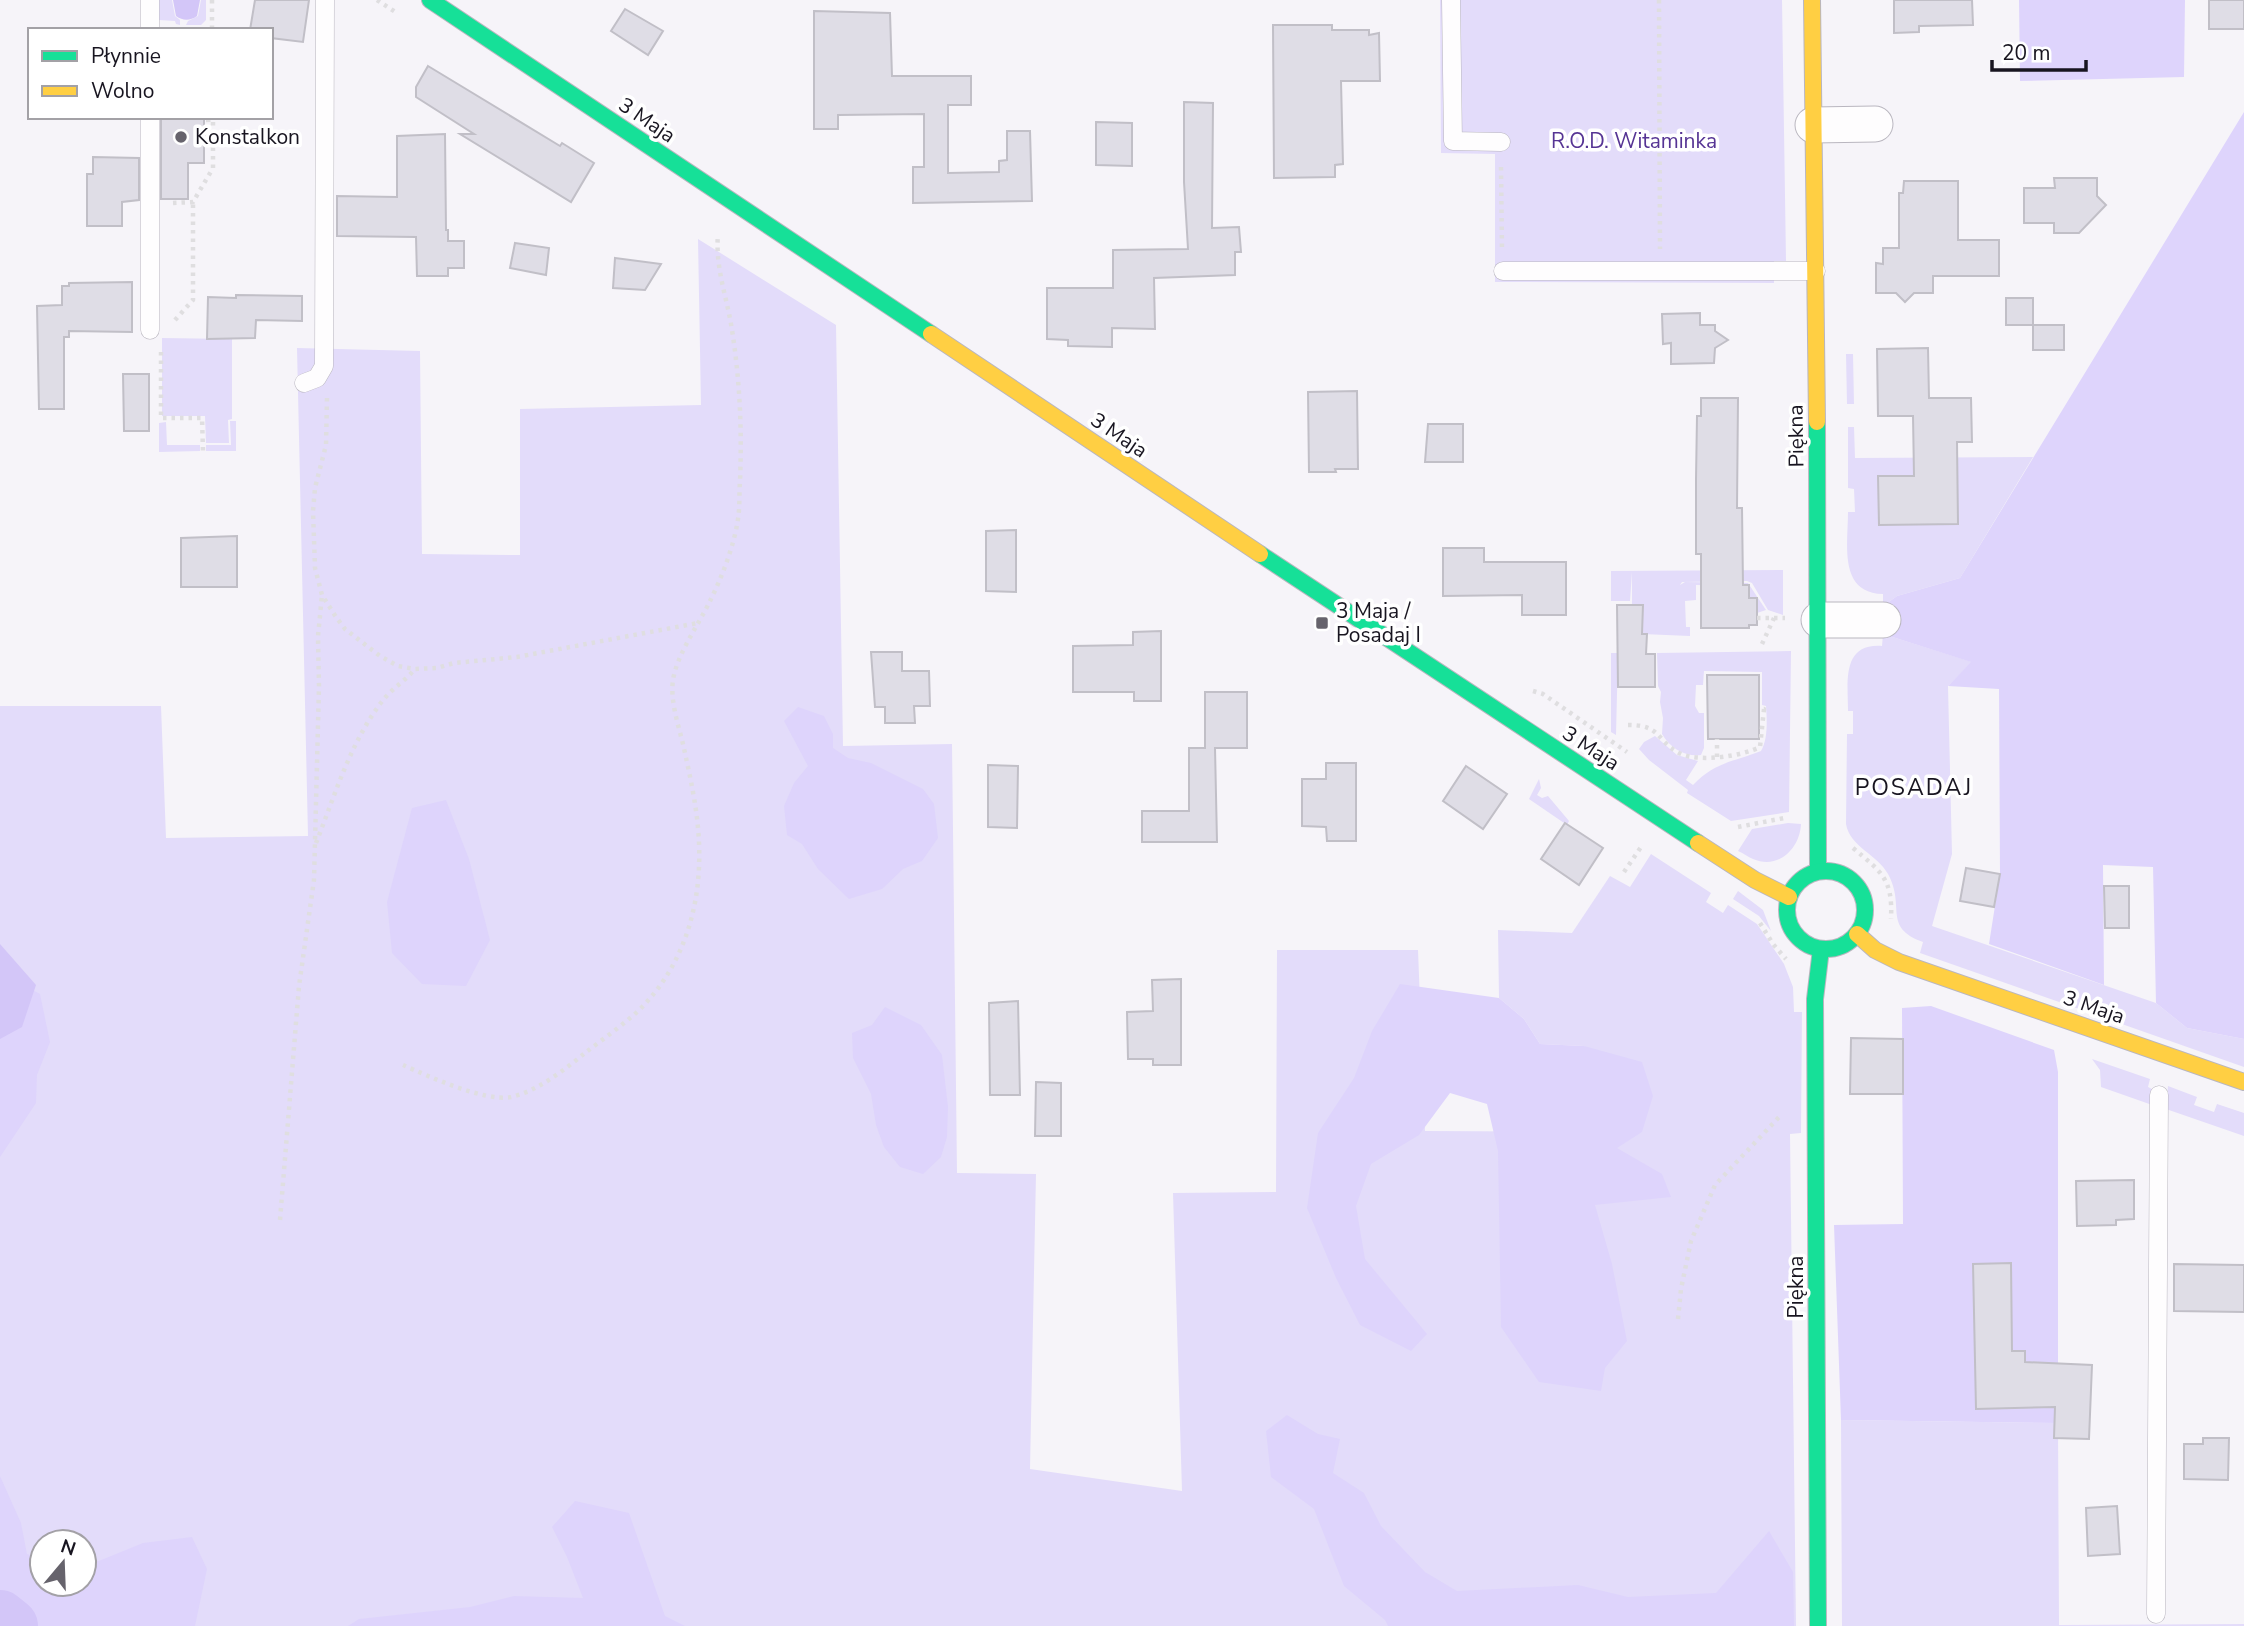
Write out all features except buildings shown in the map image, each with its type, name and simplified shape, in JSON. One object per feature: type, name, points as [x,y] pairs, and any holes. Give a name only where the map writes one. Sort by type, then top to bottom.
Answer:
[{"type":"street","name":"3 Maja","points":[[430,0],[1541,741],[1755,880],[1789,897]]},
{"type":"street","name":"Piękna","points":[[1812,0],[1819,620],[1818,871]]},
{"type":"street","points":[[1813,125],[1875,124]]},
{"type":"street","points":[[1819,620],[1882,621]]},
{"type":"street","points":[[1818,871],[1845,875],[1856,883],[1866,908],[1857,934],[1847,943],[1835,948],[1821,949],[1808,945],[1797,936],[1789,924],[1786,911],[1795,885],[1805,876],[1818,871]]},
{"type":"street","name":"3 Maja","points":[[1857,934],[1875,950],[1899,962],[2244,1082]]},
{"type":"street","name":"Piękna","points":[[1818,1626],[1815,999],[1821,949]]},
{"type":"lane","points":[[150,0],[150,28]]},
{"type":"lane","points":[[304,383],[317,377],[324,366],[325,0]]},
{"type":"lane","points":[[1451,0],[1452,141],[1501,142]]},
{"type":"lane","points":[[149,330],[150,119]]},
{"type":"lane","points":[[1503,271],[1816,271]]},
{"type":"lane","points":[[2156,1614],[2160,1095]]},
{"type":"path","points":[[212,0],[212,28]]},
{"type":"path","points":[[1660,0],[1661,271]]},
{"type":"path","points":[[204,135],[209,134],[210,119]]},
{"type":"path","points":[[169,328],[194,300],[190,202],[213,168],[210,119]]},
{"type":"path","points":[[1501,142],[1503,271]]},
{"type":"path","points":[[403,1065],[443,1083],[480,1093],[510,1097],[539,1085],[575,1062],[644,1005],[684,944],[696,907],[699,832],[696,803],[674,704],[673,679],[711,601],[738,520],[741,403],[732,327],[716,251],[718,227],[734,203]]},
{"type":"path","points":[[161,351],[161,418],[202,418],[203,451]]},
{"type":"path","points":[[324,366],[328,424],[326,445],[315,488],[312,531],[315,568],[323,595],[345,629],[380,656],[398,666],[437,668],[454,663],[517,657],[698,623]]},
{"type":"path","points":[[280,1220],[299,986],[314,880],[318,636],[323,595]]},
{"type":"path","points":[[1757,618],[1784,618]]},
{"type":"path","points":[[1762,644],[1774,618]]},
{"type":"path","points":[[315,847],[338,784],[362,732],[385,698],[415,668]]},
{"type":"path","points":[[1628,725],[1650,727],[1671,748],[1683,755],[1717,757],[1760,747],[1763,709],[1759,709]]},
{"type":"path","points":[[1717,739],[1717,757]]},
{"type":"path","points":[[1733,829],[1795,816]]},
{"type":"path","points":[[1624,872],[1643,843]]},
{"type":"path","points":[[1849,845],[1882,874],[1891,898],[1892,925]]},
{"type":"path","points":[[1678,1319],[1691,1241],[1715,1185],[1790,1106],[1816,1102]]},
{"type":"green space","points":[[159,0],[172,0],[180,25],[175,21],[159,20]]},
{"type":"green space","points":[[201,0],[206,0],[206,20],[201,25],[186,25],[198,16]]},
{"type":"green space","name":"R.O.D. Witaminka","points":[[1440,0],[1782,0],[1786,261],[1774,261],[1774,283],[1495,282],[1495,154],[1441,153]]},
{"type":"green space","points":[[698,239],[836,325],[843,746],[952,744],[957,1173],[1036,1174],[1030,1469],[1182,1491],[1173,1193],[1276,1192],[1277,950],[1418,950],[1425,1131],[1642,1132],[1584,1046],[1540,1044],[1524,1019],[1499,998],[1498,930],[1572,933],[1610,876],[1630,887],[1651,854],[1711,893],[1706,902],[1723,913],[1728,905],[1757,924],[1784,964],[1793,987],[1794,1012],[1802,1012],[1801,1133],[1790,1134],[1796,1626],[0,1626],[0,706],[161,706],[166,838],[308,836],[297,348],[420,351],[422,554],[520,555],[520,409],[701,405]]},
{"type":"green space","points":[[162,338],[232,339],[232,419],[228,420],[229,443],[206,443],[205,416],[162,416]]},
{"type":"green space","points":[[1846,354],[1853,354],[1854,404],[1847,404]]},
{"type":"green space","points":[[230,421],[236,421],[236,451],[206,451],[206,445],[231,445]]},
{"type":"green space","points":[[166,422],[167,445],[200,445],[200,451],[159,452],[159,423]]},
{"type":"green space","points":[[1848,427],[1854,427],[1855,458],[2033,457],[1960,578],[1897,596],[1883,606],[1883,594],[1869,592],[1852,576],[1847,552],[1848,512],[1855,512],[1854,489],[1848,488]]},
{"type":"green space","points":[[1783,570],[1783,615],[1768,610],[1752,583],[1747,581],[1682,582],[1680,585],[1685,582],[1748,583],[1766,610],[1757,613],[1757,599],[1749,598],[1748,586],[1696,585],[1696,600],[1685,601],[1686,627],[1690,627],[1690,636],[1642,634],[1642,605],[1632,605],[1632,572],[1630,601],[1611,601],[1611,571]]},
{"type":"green space","points":[[1883,634],[1972,662],[1948,686],[1952,854],[1932,926],[2156,1003],[2187,1028],[2244,1039],[2244,1067],[1920,953],[1923,942],[1910,936],[1899,923],[1893,886],[1888,874],[1858,845],[1846,824],[1847,734],[1853,734],[1853,711],[1848,711],[1848,677],[1853,658],[1859,651],[1882,646]]},
{"type":"green space","points":[[1791,651],[1789,812],[1731,821],[1687,793],[1688,790],[1639,749],[1644,742],[1655,736],[1677,755],[1698,761],[1686,780],[1693,785],[1717,767],[1761,751],[1765,741],[1767,717],[1766,706],[1762,705],[1762,672],[1704,671],[1703,685],[1696,685],[1695,706],[1699,713],[1704,713],[1704,748],[1701,755],[1695,755],[1674,747],[1662,734],[1657,653]]},
{"type":"green space","points":[[1611,653],[1618,653],[1616,735],[1611,732]]},
{"type":"green space","points":[[1539,779],[1541,788],[1537,795],[1542,798],[1548,796],[1569,821],[1567,825],[1529,799]]},
{"type":"green space","points":[[1788,823],[1801,824],[1800,833],[1792,849],[1779,859],[1762,862],[1738,851],[1752,829]]},
{"type":"green space","points":[[1738,891],[1763,910],[1771,931],[1759,916],[1733,899]]},
{"type":"green space","points":[[2092,1059],[2150,1079],[2148,1087],[2154,1090],[2155,1106],[2101,1087],[2100,1070]]},
{"type":"green space","points":[[2168,1086],[2197,1097],[2194,1105],[2214,1112],[2217,1104],[2244,1113],[2244,1136],[2166,1109]]},
{"type":"green space","points":[[1841,1420],[2058,1423],[2059,1625],[2244,1626],[1842,1626]]},
{"type":"shaded area","points":[[173,0],[200,0],[197,16],[186,20],[176,16]]},
{"type":"shaded area","points":[[2019,0],[2185,0],[2184,77],[2020,81]]},
{"type":"shaded area","points":[[2244,112],[2244,1039],[2187,1028],[2156,1003],[2153,867],[2103,865],[2104,985],[1989,944],[2000,874],[1999,689],[1948,686],[1971,662],[1883,634],[1883,606],[1897,596],[1960,578]]},
{"type":"shaded area","points":[[798,707],[824,716],[833,734],[833,748],[848,758],[871,763],[923,789],[934,804],[938,838],[922,861],[903,869],[882,889],[849,899],[818,869],[802,844],[787,835],[784,806],[794,783],[808,766],[784,721]]},
{"type":"shaded area","points":[[446,800],[469,859],[490,940],[466,986],[422,984],[392,953],[387,902],[412,808]]},
{"type":"shaded area","points":[[0,944],[36,985],[22,1027],[0,1039]]},
{"type":"shaded area","points":[[0,972],[40,994],[50,1042],[37,1075],[36,1103],[0,1157]]},
{"type":"shaded area","points":[[1400,984],[1499,998],[1524,1019],[1540,1044],[1584,1046],[1642,1062],[1653,1096],[1642,1132],[1617,1148],[1662,1174],[1671,1197],[1595,1205],[1612,1264],[1627,1341],[1605,1368],[1601,1391],[1539,1382],[1501,1327],[1498,1151],[1487,1104],[1450,1093],[1419,1135],[1371,1164],[1356,1206],[1365,1259],[1427,1334],[1411,1351],[1360,1325],[1336,1278],[1307,1208],[1318,1133],[1354,1078],[1372,1031]]},
{"type":"shaded area","points":[[1931,1006],[2054,1050],[2058,1072],[2058,1423],[1841,1420],[1834,1225],[1903,1224],[1902,1008]]},
{"type":"shaded area","points":[[885,1007],[921,1025],[942,1055],[948,1107],[947,1137],[941,1157],[923,1174],[900,1167],[884,1147],[876,1125],[871,1094],[853,1058],[852,1033],[872,1025]]},
{"type":"shaded area","points":[[1287,1415],[1318,1434],[1340,1439],[1333,1473],[1364,1493],[1381,1526],[1425,1572],[1457,1591],[1578,1585],[1628,1597],[1716,1593],[1769,1531],[1793,1572],[1794,1626],[1388,1626],[1385,1620],[1344,1586],[1314,1509],[1271,1477],[1266,1431]]},
{"type":"shaded area","points":[[0,1476],[21,1523],[28,1554],[28,1598],[98,1598],[98,1561],[143,1543],[192,1537],[207,1569],[195,1626],[0,1626]]},
{"type":"shaded area","points":[[575,1501],[629,1513],[665,1616],[685,1626],[348,1626],[359,1619],[470,1607],[514,1596],[583,1598],[552,1527]]},
{"type":"waterway","points":[[0,1618],[10,1626]]},
{"type":"traffic: fast","points":[[430,0],[931,334]]},
{"type":"traffic: fast","points":[[1817,422],[1818,871]]},
{"type":"traffic: fast","points":[[1260,554],[1698,843]]},
{"type":"traffic: fast","points":[[1826,871],[1841,874],[1854,882],[1862,895],[1865,910],[1862,925],[1854,938],[1841,946],[1826,949],[1811,946],[1798,938],[1790,925],[1787,910],[1790,895],[1798,882],[1811,874],[1826,871]]},
{"type":"traffic: fast","points":[[1818,1626],[1815,999],[1821,949]]},
{"type":"traffic: slow","points":[[1812,0],[1817,422]]},
{"type":"traffic: slow","points":[[931,334],[1260,554]]},
{"type":"traffic: slow","points":[[1698,843],[1755,880],[1789,897]]},
{"type":"traffic: slow","points":[[1857,934],[1875,950],[1899,962],[2244,1082]]},
{"type":"place","name":"Konstalkon","points":[[181,137]]},
{"type":"place","name":"3 Maja / Posadaj I","points":[[1322,623]]},
{"type":"district","name":"POSADAJ","points":[[1914,787]]}]
